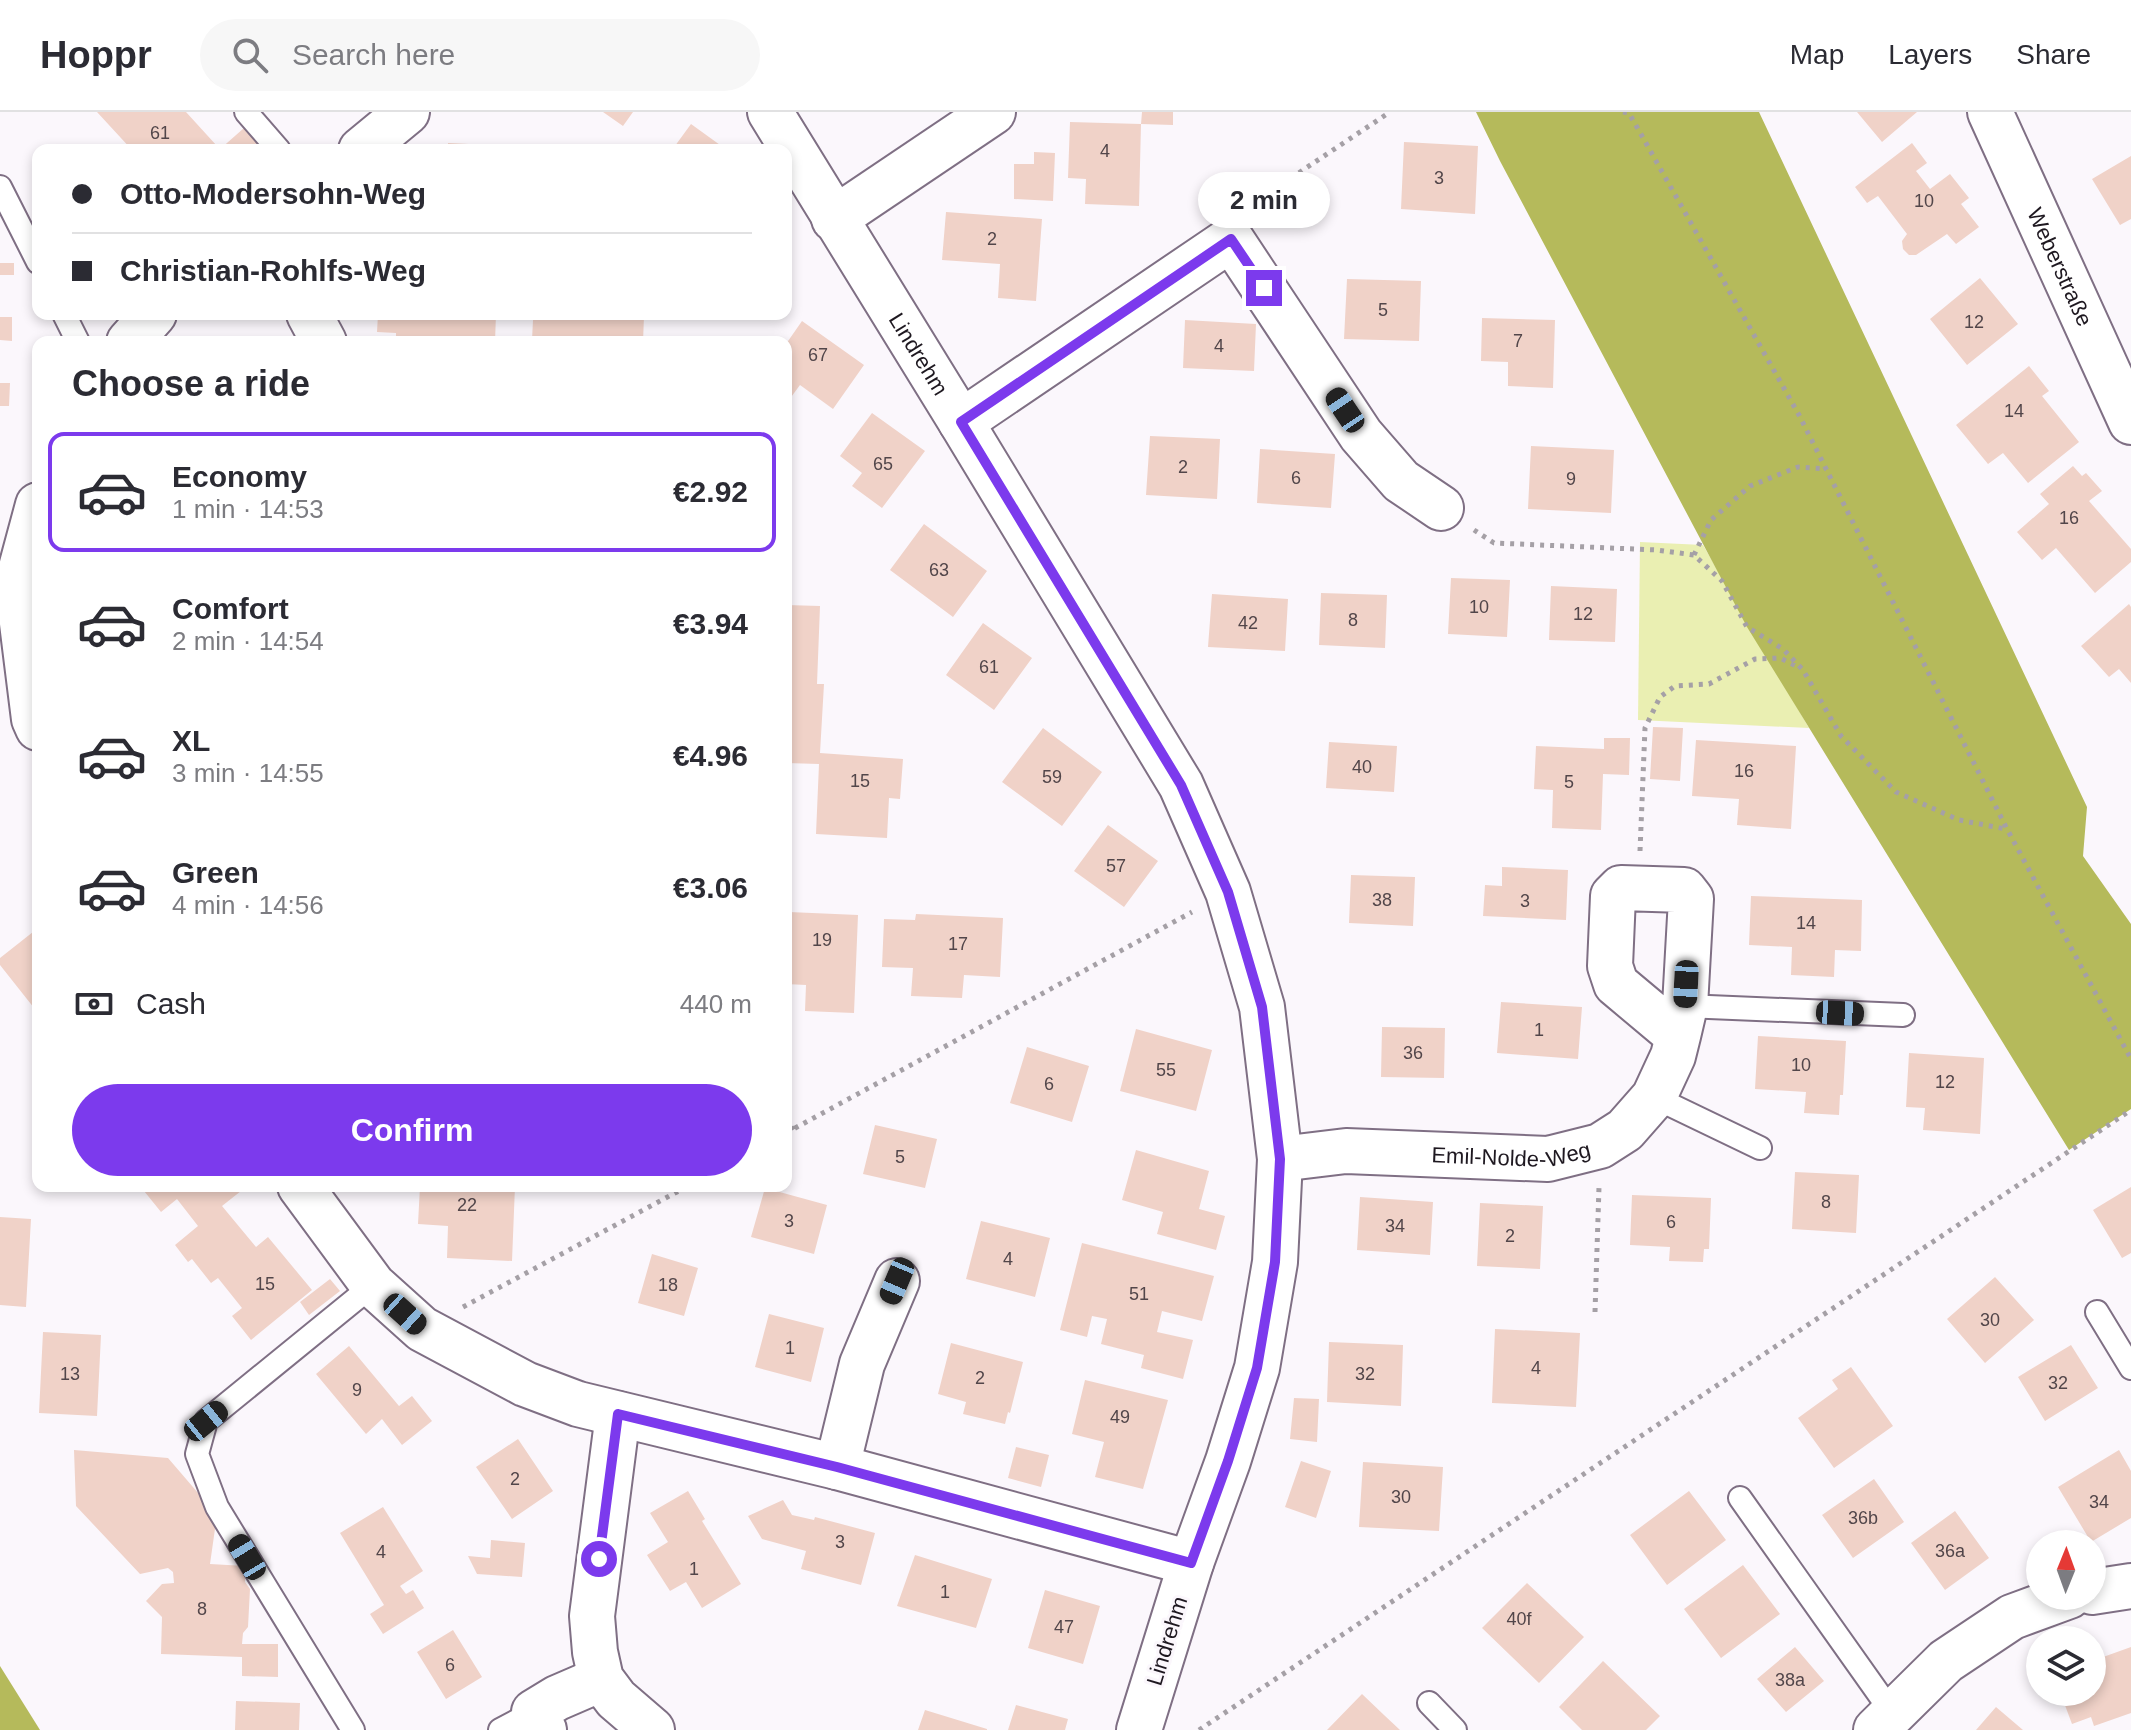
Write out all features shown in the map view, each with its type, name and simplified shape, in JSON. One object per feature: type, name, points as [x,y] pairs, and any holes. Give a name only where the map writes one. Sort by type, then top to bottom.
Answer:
[{"type":"street","points":[[368,144],[407,112]]},
{"type":"street","name":"Lindrehm","points":[[770,112],[789,144]]},
{"type":"street","points":[[834,219],[993,112]]},
{"type":"street","name":"Weberstraße","points":[[1990,112],[2131,422]]},
{"type":"street","name":"Lindrehm","points":[[792,149],[1181,785],[1228,892],[1262,1007],[1280,1159],[1275,1262],[1257,1368],[1139,1730]]},
{"type":"street","points":[[961,422],[1231,239],[1361,435],[1401,481],[1441,508]]},
{"type":"street","points":[[134,336],[149,320]]},
{"type":"street","points":[[32,521],[9,582],[32,708]]},
{"type":"street","points":[[1639,888],[1621,888],[1613,896],[1610,966],[1616,984],[1682,1021]]},
{"type":"street","name":"Emil-Nolde-Weg","points":[[1280,1159],[1346,1151],[1548,1159],[1600,1146],[1625,1130],[1654,1097],[1673,1056],[1682,1021],[1680,960],[1691,899],[1684,890],[1639,888]]},
{"type":"street","points":[[304,1192],[373,1285],[422,1329],[525,1384],[578,1404],[837,1467],[1191,1563]]},
{"type":"street","points":[[837,1467],[862,1364],[897,1281]]},
{"type":"street","points":[[618,1414],[592,1616],[595,1652],[601,1679],[616,1699],[652,1730]]},
{"type":"street","points":[[2106,1590],[2131,1586]]},
{"type":"street","points":[[1884,1722],[1946,1661],[2012,1617],[2031,1610]]},
{"type":"street","points":[[526,1724],[601,1679]]},
{"type":"lane","points":[[246,112],[274,144]]},
{"type":"lane","points":[[0,187],[32,250]]},
{"type":"lane","points":[[1682,1021],[1903,1015]]},
{"type":"lane","points":[[1654,1097],[1760,1148]]},
{"type":"lane","points":[[353,1730],[217,1507],[197,1454],[206,1421],[373,1285]]},
{"type":"lane","points":[[2097,1312],[2131,1368]]},
{"type":"lane","points":[[1740,1498],[1884,1722]]},
{"type":"lane","points":[[1429,1703],[1455,1730]]},
{"type":"path","points":[[1231,239],[1234,217],[1390,112]]},
{"type":"path","points":[[1623,112],[1629,113],[1791,401],[2007,829],[2131,1059]]},
{"type":"path","points":[[1694,555],[1711,520],[1750,486],[1798,467],[1826,469]]},
{"type":"path","points":[[1441,508],[1494,543],[1657,550],[1694,555],[1722,581],[1747,627],[1783,649],[1803,670],[1841,736],[1896,792],[1959,820],[2007,829]]},
{"type":"path","points":[[1639,888],[1645,728],[1660,697],[1675,686],[1709,684],[1755,659],[1780,658],[1803,670]]},
{"type":"path","points":[[793,1130],[1228,892]]},
{"type":"path","points":[[1199,1730],[2131,1110]]},
{"type":"path","points":[[1595,1312],[1600,1146]]},
{"type":"path","points":[[422,1329],[677,1192]]},
{"type":"green space","points":[[1476,112],[1759,112],[2087,807],[2083,856],[2131,924],[2131,1109],[2069,1150],[1747,627]]},
{"type":"green space","points":[[1640,542],[1703,545],[1809,728],[1638,720]]},
{"type":"green space","points":[[0,1666],[40,1730],[0,1730]]},
{"type":"building","points":[[97,112],[186,112],[215,144],[126,144]]},
{"type":"building","points":[[603,112],[633,112],[623,126]]},
{"type":"building","points":[[1142,112],[1173,112],[1173,125],[1141,124]]},
{"type":"building","points":[[1857,112],[1917,112],[1882,142]]},
{"type":"building","points":[[1070,122],[1141,124],[1139,206],[1085,204],[1086,179],[1068,178]]},
{"type":"building","points":[[691,124],[719,144],[676,144]]},
{"type":"building","points":[[244,128],[259,144],[226,144]]},
{"type":"building","points":[[1404,142],[1478,146],[1475,214],[1401,209]]},
{"type":"building","points":[[1912,143],[1927,163],[1916,171],[1930,189],[1950,174],[1969,198],[1961,204],[1979,227],[1956,244],[1947,234],[1916,255],[1909,255],[1903,249],[1902,241],[1907,234],[1878,196],[1867,203],[1855,187]]},
{"type":"building","points":[[1034,152],[1055,153],[1053,201],[1014,199],[1014,164],[1034,164]]},
{"type":"building","points":[[2131,156],[2131,219],[2120,225],[2092,179]]},
{"type":"building","points":[[946,212],[1042,219],[1036,301],[998,298],[1000,264],[942,260]]},
{"type":"building","points":[[0,263],[14,263],[14,275],[0,275]]},
{"type":"building","points":[[1980,278],[2018,324],[1967,365],[1930,319]]},
{"type":"building","points":[[1347,279],[1421,281],[1419,341],[1344,339]]},
{"type":"building","points":[[0,317],[12,317],[12,341],[0,340]]},
{"type":"building","points":[[1482,318],[1555,320],[1553,388],[1508,386],[1508,362],[1481,361]]},
{"type":"building","points":[[378,320],[496,320],[495,336],[396,336],[396,333],[377,332]]},
{"type":"building","points":[[533,320],[644,320],[643,336],[532,336]]},
{"type":"building","points":[[1185,320],[1256,324],[1254,371],[1183,368]]},
{"type":"building","points":[[802,321],[864,365],[833,409],[800,385],[792,396],[792,336]]},
{"type":"building","points":[[2029,366],[2049,391],[2042,396],[2079,442],[2028,483],[2003,453],[1988,464],[1956,425]]},
{"type":"building","points":[[0,383],[10,383],[9,406],[0,406]]},
{"type":"building","points":[[872,413],[925,451],[882,508],[852,486],[862,473],[840,456]]},
{"type":"building","points":[[1150,436],[1220,439],[1217,499],[1146,495]]},
{"type":"building","points":[[1531,446],[1614,450],[1611,513],[1528,509]]},
{"type":"building","points":[[1260,449],[1335,454],[1331,508],[1257,503]]},
{"type":"building","points":[[2073,466],[2082,476],[2086,473],[2102,491],[2089,501],[2131,549],[2131,562],[2095,593],[2056,548],[2042,560],[2017,532],[2049,504],[2040,494]]},
{"type":"building","points":[[924,524],[987,571],[953,617],[890,570]]},
{"type":"building","points":[[1451,578],[1510,580],[1507,637],[1448,634]]},
{"type":"building","points":[[1551,586],[1617,589],[1615,642],[1549,640]]},
{"type":"building","points":[[1321,593],[1387,595],[1385,648],[1319,645]]},
{"type":"building","points":[[1212,594],[1288,599],[1285,651],[1208,647]]},
{"type":"building","points":[[2129,604],[2131,683],[2119,669],[2109,677],[2081,646]]},
{"type":"building","points":[[792,605],[820,606],[817,684],[824,684],[820,753],[903,759],[900,799],[889,798],[887,838],[816,834],[819,764],[792,763]]},
{"type":"building","points":[[983,623],[1032,658],[994,710],[946,675]]},
{"type":"building","points":[[1653,727],[1683,728],[1680,781],[1650,779]]},
{"type":"building","points":[[1043,728],[1102,772],[1062,826],[1002,782]]},
{"type":"building","points":[[1604,738],[1630,738],[1629,775],[1603,774],[1601,830],[1552,828],[1553,790],[1534,789],[1536,746],[1604,749]]},
{"type":"building","points":[[1696,740],[1796,746],[1791,829],[1737,825],[1739,799],[1692,796]]},
{"type":"building","points":[[1329,742],[1397,746],[1394,792],[1326,788]]},
{"type":"building","points":[[1108,825],[1158,861],[1124,907],[1074,871]]},
{"type":"building","points":[[1502,867],[1568,870],[1566,920],[1483,916],[1485,885],[1502,886]]},
{"type":"building","points":[[1351,875],[1415,877],[1413,926],[1349,923]]},
{"type":"building","points":[[1751,896],[1862,900],[1861,951],[1835,950],[1834,977],[1791,975],[1792,947],[1749,945]]},
{"type":"building","points":[[792,912],[858,915],[854,1013],[805,1011],[806,985],[792,984]]},
{"type":"building","points":[[916,914],[1003,918],[1000,977],[964,975],[962,998],[911,996],[913,968],[882,967],[884,919],[915,920]]},
{"type":"building","points":[[32,933],[32,1005],[0,965],[0,958]]},
{"type":"building","points":[[1501,1002],[1582,1007],[1578,1059],[1497,1053]]},
{"type":"building","points":[[1382,1027],[1445,1028],[1444,1078],[1381,1077]]},
{"type":"building","points":[[1136,1029],[1212,1050],[1196,1111],[1120,1091]]},
{"type":"building","points":[[1758,1036],[1846,1041],[1839,1115],[1804,1113],[1806,1092],[1755,1089]]},
{"type":"building","points":[[1027,1047],[1089,1066],[1072,1122],[1010,1103]]},
{"type":"building","points":[[1909,1053],[1984,1058],[1980,1134],[1923,1130],[1925,1108],[1906,1107]]},
{"type":"building","points":[[875,1125],[937,1139],[925,1188],[863,1174]]},
{"type":"building","points":[[1136,1150],[1209,1171],[1199,1209],[1225,1216],[1216,1250],[1157,1234],[1163,1212],[1122,1200]]},
{"type":"building","points":[[1795,1172],[1859,1175],[1856,1233],[1792,1229]]},
{"type":"building","points":[[2131,1187],[2131,1253],[2122,1258],[2093,1210]]},
{"type":"building","points":[[145,1192],[240,1192],[222,1206],[256,1247],[268,1237],[312,1290],[251,1340],[232,1316],[242,1308],[218,1278],[211,1283],[192,1259],[188,1262],[175,1245],[198,1226],[177,1199],[161,1212]]},
{"type":"building","points":[[420,1192],[515,1192],[512,1261],[447,1258],[448,1226],[418,1224]]},
{"type":"building","points":[[764,1192],[780,1192],[827,1205],[814,1254],[751,1237]]},
{"type":"building","points":[[1632,1195],[1711,1198],[1709,1249],[1704,1249],[1703,1262],[1669,1261],[1670,1247],[1630,1245]]},
{"type":"building","points":[[1360,1197],[1433,1202],[1430,1255],[1357,1250]]},
{"type":"building","points":[[1480,1203],[1543,1206],[1540,1269],[1477,1266]]},
{"type":"building","points":[[0,1217],[31,1219],[26,1307],[0,1305]]},
{"type":"building","points":[[981,1221],[1050,1238],[1035,1297],[966,1279]]},
{"type":"building","points":[[1082,1243],[1214,1276],[1202,1321],[1162,1311],[1157,1332],[1193,1340],[1183,1379],[1141,1368],[1144,1355],[1101,1344],[1107,1319],[1092,1316],[1087,1337],[1060,1330]]},
{"type":"building","points":[[652,1254],[698,1268],[684,1316],[638,1303]]},
{"type":"building","points":[[1995,1277],[2034,1320],[1985,1363],[1947,1319]]},
{"type":"building","points":[[330,1279],[340,1291],[309,1315],[300,1302]]},
{"type":"building","points":[[769,1314],[824,1328],[811,1382],[755,1367]]},
{"type":"building","points":[[1495,1329],[1580,1333],[1576,1407],[1492,1403]]},
{"type":"building","points":[[43,1332],[101,1335],[97,1416],[39,1413]]},
{"type":"building","points":[[1329,1342],[1403,1345],[1401,1406],[1327,1402]]},
{"type":"building","points":[[951,1343],[1023,1362],[1005,1424],[963,1414],[966,1402],[938,1394]]},
{"type":"building","points":[[2071,1345],[2098,1388],[2045,1421],[2018,1377]]},
{"type":"building","points":[[349,1346],[399,1406],[412,1396],[432,1421],[402,1445],[382,1419],[366,1434],[316,1374]]},
{"type":"building","points":[[1851,1367],[1893,1426],[1834,1468],[1798,1418],[1838,1389],[1832,1380]]},
{"type":"building","points":[[1085,1380],[1168,1400],[1143,1489],[1095,1477],[1104,1442],[1072,1434]]},
{"type":"building","points":[[1294,1398],[1319,1399],[1317,1442],[1290,1439]]},
{"type":"building","points":[[518,1439],[553,1491],[512,1519],[476,1467]]},
{"type":"building","points":[[1016,1447],[1049,1455],[1041,1487],[1008,1478]]},
{"type":"building","points":[[74,1450],[168,1458],[217,1515],[210,1564],[245,1566],[245,1582],[250,1589],[248,1627],[243,1633],[242,1644],[278,1644],[278,1677],[242,1676],[242,1657],[161,1654],[162,1617],[146,1601],[162,1584],[174,1583],[173,1572],[168,1568],[140,1574],[76,1506]]},
{"type":"building","points":[[2119,1450],[2131,1471],[2131,1518],[2106,1533],[2106,1530],[2084,1530],[2058,1487]]},
{"type":"building","points":[[1301,1461],[1331,1471],[1316,1518],[1285,1507]]},
{"type":"building","points":[[1363,1462],[1443,1467],[1439,1531],[1359,1527]]},
{"type":"building","points":[[1874,1479],[1904,1522],[1853,1558],[1822,1515]]},
{"type":"building","points":[[688,1491],[705,1519],[702,1521],[741,1584],[702,1608],[686,1582],[670,1591],[647,1555],[668,1542],[650,1513]]},
{"type":"building","points":[[1689,1491],[1726,1540],[1667,1585],[1630,1535]]},
{"type":"building","points":[[783,1500],[792,1515],[814,1520],[815,1517],[875,1533],[861,1585],[801,1569],[806,1551],[762,1539],[748,1516]]},
{"type":"building","points":[[383,1507],[423,1571],[400,1586],[406,1594],[413,1590],[424,1608],[383,1634],[370,1614],[384,1605],[340,1533]]},
{"type":"building","points":[[1955,1511],[1989,1558],[1945,1590],[1911,1543]]},
{"type":"building","points":[[491,1540],[525,1543],[522,1577],[477,1574],[468,1556],[490,1558]]},
{"type":"building","points":[[915,1555],[992,1579],[976,1628],[897,1606]]},
{"type":"building","points":[[1743,1565],[1780,1614],[1721,1658],[1684,1609]]},
{"type":"building","points":[[1527,1583],[1584,1637],[1539,1683],[1482,1628]]},
{"type":"building","points":[[1045,1590],[1100,1606],[1083,1664],[1028,1648]]},
{"type":"building","points":[[453,1630],[482,1677],[446,1699],[417,1652]]},
{"type":"building","points":[[1795,1647],[1824,1681],[1786,1712],[1757,1679]]},
{"type":"building","points":[[2131,1647],[2131,1713],[2094,1726],[2091,1717],[2072,1724],[2065,1706],[2106,1706],[2106,1656]]},
{"type":"building","points":[[1603,1661],[1660,1716],[1646,1730],[1582,1730],[1559,1707]]},
{"type":"building","points":[[1362,1694],[1384,1715],[1400,1730],[1327,1730]]},
{"type":"building","points":[[236,1701],[300,1703],[299,1730],[235,1730]]},
{"type":"building","points":[[1016,1705],[1068,1719],[1065,1730],[1008,1730]]},
{"type":"building","points":[[1996,1707],[2023,1730],[1976,1730]]},
{"type":"building","points":[[925,1710],[987,1729],[987,1730],[918,1730]]},
{"type":"route","points":[[599,1559],[618,1414],[837,1467],[1191,1563],[1257,1368],[1275,1262],[1280,1159],[1262,1007],[1228,892],[1181,785],[961,422],[1231,239],[1264,288]]}]
